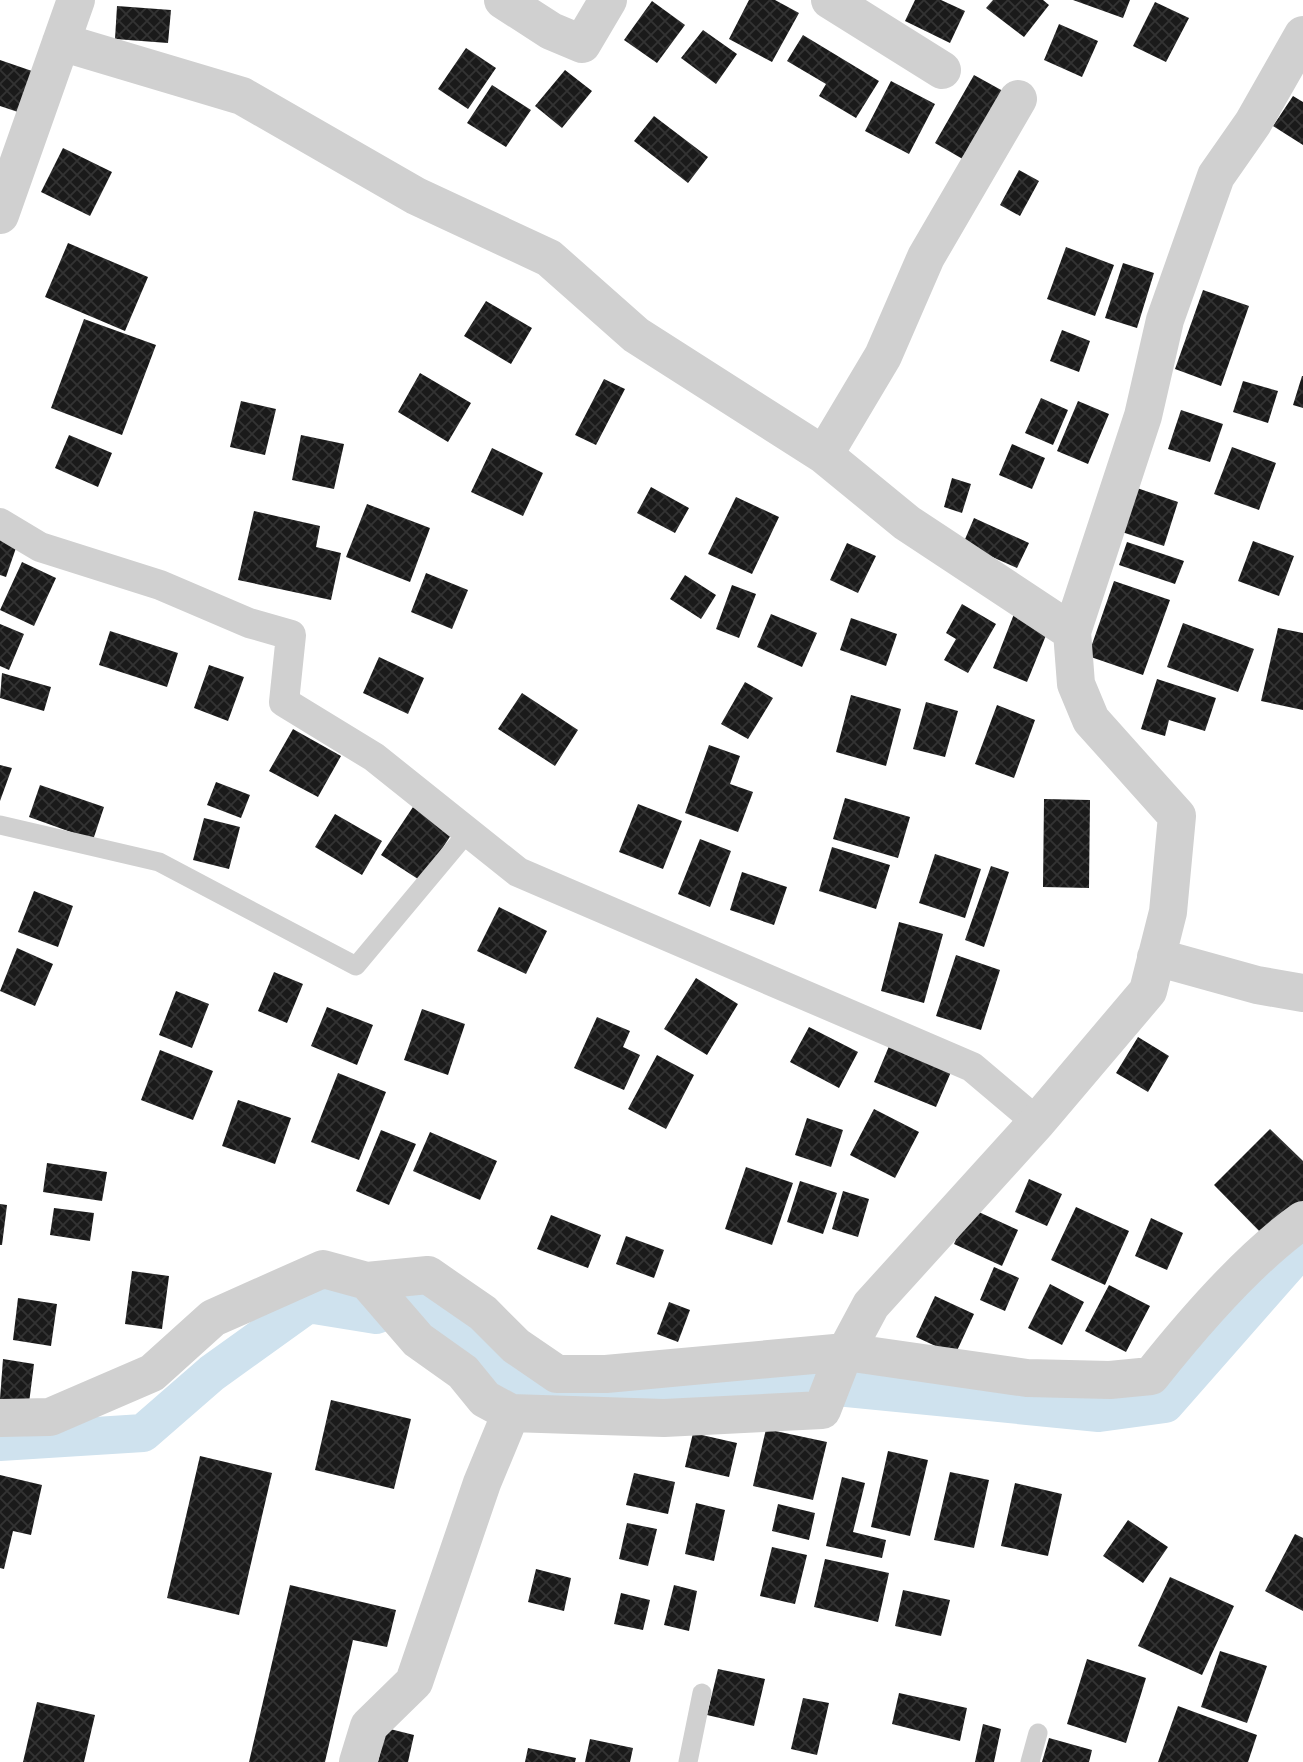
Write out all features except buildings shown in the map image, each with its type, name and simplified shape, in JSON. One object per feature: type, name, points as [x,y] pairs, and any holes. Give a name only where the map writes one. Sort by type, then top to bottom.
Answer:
[{"type":"street","points":[[0,215],[76,0]]},
{"type":"street","points":[[503,0],[551,31],[582,44],[608,0]]},
{"type":"street","points":[[830,0],[942,70]]},
{"type":"street","points":[[0,1418],[50,1417],[152,1373],[214,1318],[323,1269],[374,1292],[418,1340],[463,1372],[485,1399],[511,1413],[664,1418],[822,1410],[843,1357],[872,1305],[1037,1122],[1148,990],[1168,912],[1177,816],[1091,720],[1076,684],[1072,632],[1143,415],[1165,320],[1216,176],[1253,124],[1303,35]]},
{"type":"street","points":[[61,42],[242,96],[416,196],[548,258],[636,335],[824,455],[906,523],[1072,632]]},
{"type":"street","points":[[824,455],[883,356],[926,257],[1018,99]]},
{"type":"street","points":[[0,523],[40,547],[160,585],[249,623],[291,635],[284,702],[374,757],[518,872],[972,1067],[1037,1122]]},
{"type":"street","points":[[1156,957],[1257,985],[1303,993]]},
{"type":"street","points":[[374,1292],[428,1275],[483,1313],[516,1346],[557,1374],[606,1374],[843,1357],[1027,1378],[1110,1380],[1151,1376],[1183,1335],[1213,1304],[1280,1237],[1303,1220]]},
{"type":"street","points":[[358,1762],[369,1726],[414,1682],[482,1483],[511,1413]]},
{"type":"lane","points":[[0,825],[159,862],[356,967],[468,832]]},
{"type":"lane","points":[[688,1762],[702,1693]]},
{"type":"lane","points":[[1030,1762],[1038,1733]]},
{"type":"waterway","points":[[0,1442],[143,1433],[212,1373],[308,1304],[376,1315],[410,1302],[511,1379],[595,1399],[796,1383],[1099,1413],[1165,1404],[1303,1247]]}]
